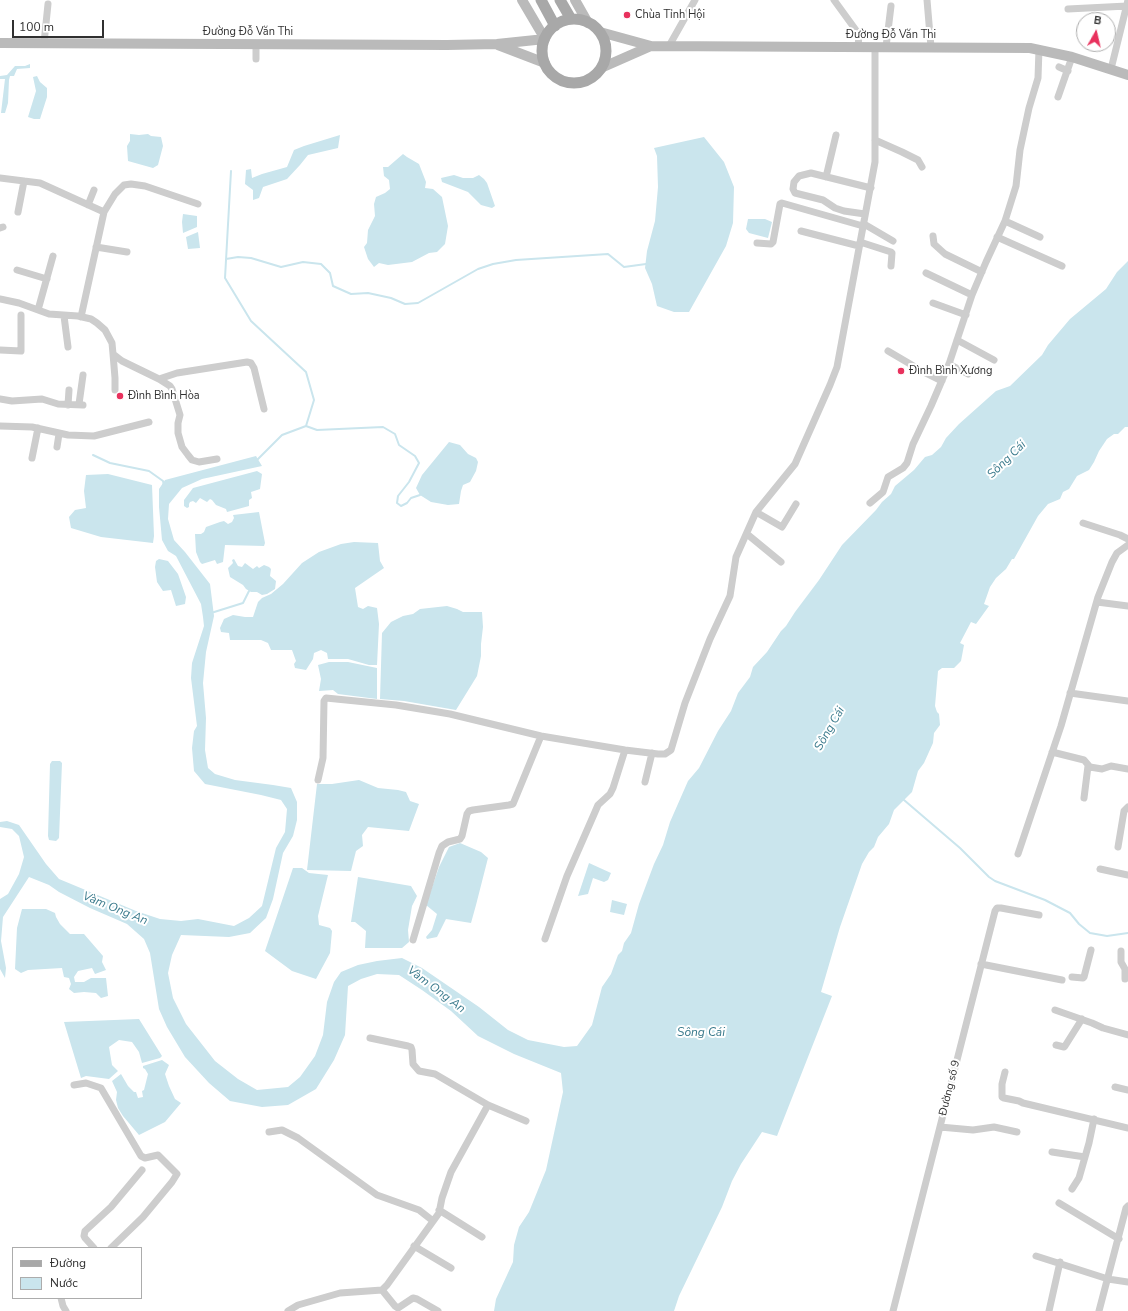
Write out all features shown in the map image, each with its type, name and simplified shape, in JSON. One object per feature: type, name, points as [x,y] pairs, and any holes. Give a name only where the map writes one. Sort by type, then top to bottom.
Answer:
[{"type":"main road","points":[[541,0],[555,26]]},
{"type":"main road","points":[[560,0],[571,20]]},
{"type":"main road","points":[[571,20],[583,20],[600,32],[605,41],[606,52],[601,68],[591,78],[582,82],[571,82],[561,80],[552,74],[545,63],[543,56],[543,45],[546,35],[555,26],[562,22],[571,20]]},
{"type":"street","points":[[522,0],[545,39]]},
{"type":"street","points":[[575,0],[588,23]]},
{"type":"street","points":[[669,46],[695,0]]},
{"type":"street","points":[[834,0],[858,33],[858,47]]},
{"type":"street","points":[[927,0],[931,47]]},
{"type":"street","points":[[1068,9],[1127,3],[1111,69]]},
{"type":"street","points":[[44,43],[48,4]]},
{"type":"street","points":[[886,47],[890,6]]},
{"type":"street","name":"Đường Đỗ Văn Thi","points":[[600,32],[651,46],[1021,47],[1039,49],[1072,57],[1128,75]]},
{"type":"street","name":"Đường Đỗ Văn Thi","points":[[0,42],[497,44],[545,39]]},
{"type":"street","points":[[256,44],[256,59]]},
{"type":"street","name":"Đường Đỗ Văn Thi","points":[[497,44],[545,63]]},
{"type":"street","name":"Đường Đỗ Văn Thi","points":[[601,68],[651,46]]},
{"type":"street","points":[[318,780],[323,758],[324,701],[326,698],[396,705],[450,714],[541,736],[625,750],[652,754],[665,754],[671,750],[685,703],[710,639],[730,596],[736,557],[756,512],[795,464],[837,367],[875,162],[875,47]]},
{"type":"street","points":[[870,503],[883,492],[888,477],[906,466],[913,444],[949,364],[972,295],[1005,221],[1016,186],[1020,150],[1029,108],[1038,78],[1039,49]]},
{"type":"street","points":[[1058,97],[1072,57]]},
{"type":"street","points":[[1059,67],[1068,71]]},
{"type":"street","points":[[826,177],[836,135]]},
{"type":"street","points":[[875,140],[918,160],[922,166]]},
{"type":"street","points":[[865,214],[853,213],[835,208],[823,200],[795,193],[794,182],[799,176],[811,173],[871,188]]},
{"type":"street","points":[[0,178],[40,183],[104,212]]},
{"type":"street","points":[[18,212],[24,181]]},
{"type":"street","points":[[81,317],[104,212],[115,194],[124,185],[131,184],[145,186],[198,204]]},
{"type":"street","points":[[88,205],[94,190]]},
{"type":"street","points":[[757,242],[771,244],[773,242],[780,204],[782,203],[864,225],[894,241]]},
{"type":"street","points":[[1005,221],[1040,237]]},
{"type":"street","points":[[801,231],[891,252],[891,266]]},
{"type":"street","points":[[933,236],[934,244],[945,254],[982,272]]},
{"type":"street","points":[[997,237],[1062,266]]},
{"type":"street","points":[[96,247],[127,252]]},
{"type":"street","points":[[38,310],[53,256]]},
{"type":"street","points":[[16,270],[47,279]]},
{"type":"street","points":[[926,273],[972,295]]},
{"type":"street","points":[[0,299],[19,303],[49,314],[64,316],[74,315],[91,319],[105,330],[112,343],[116,378],[115,390]]},
{"type":"street","points":[[933,303],[966,315]]},
{"type":"street","points":[[0,350],[21,351],[21,315]]},
{"type":"street","points":[[64,316],[68,347]]},
{"type":"street","points":[[957,340],[994,360]]},
{"type":"street","points":[[888,350],[922,371],[942,381]]},
{"type":"street","points":[[113,354],[122,361],[170,386],[180,415],[178,433],[182,447],[192,460],[199,462],[217,459]]},
{"type":"street","points":[[159,379],[178,373],[247,362],[251,363],[254,368],[264,409]]},
{"type":"street","points":[[949,364],[968,374]]},
{"type":"street","points":[[0,399],[12,401],[42,399],[52,403],[68,405],[81,404],[83,375]]},
{"type":"street","points":[[68,405],[69,390]]},
{"type":"street","points":[[0,426],[38,428],[59,434],[94,436],[149,422]]},
{"type":"street","points":[[32,458],[38,428]]},
{"type":"street","points":[[57,447],[59,434]]},
{"type":"street","points":[[756,512],[782,527],[796,504]]},
{"type":"street","points":[[1083,523],[1120,535],[1128,540]]},
{"type":"street","points":[[747,534],[781,562]]},
{"type":"street","points":[[1018,854],[1052,752],[1097,602],[1112,562],[1117,553],[1128,545]]},
{"type":"street","points":[[1097,602],[1128,606]]},
{"type":"street","points":[[1070,693],[1128,701]]},
{"type":"street","points":[[413,940],[442,846],[448,842],[460,839],[469,811],[513,804],[541,736]]},
{"type":"street","points":[[545,939],[567,876],[598,805],[610,794],[613,788],[625,750]]},
{"type":"street","points":[[1052,752],[1084,760],[1088,766],[1084,798]]},
{"type":"street","points":[[645,782],[652,754]]},
{"type":"street","points":[[1088,766],[1102,769],[1111,766],[1128,769]]},
{"type":"street","points":[[1118,847],[1124,811],[1128,807]]},
{"type":"street","points":[[1100,869],[1128,875]]},
{"type":"street","name":"Đường số 9","points":[[893,1311],[994,911],[997,908],[1039,915]]},
{"type":"street","points":[[1072,977],[1084,977],[1092,950]]},
{"type":"street","points":[[1121,951],[1121,962],[1125,969],[1125,979]]},
{"type":"street","points":[[981,964],[1062,980]]},
{"type":"street","points":[[1055,1010],[1082,1019],[1102,1028],[1128,1035]]},
{"type":"street","points":[[1056,1045],[1065,1046],[1082,1019]]},
{"type":"street","points":[[370,1038],[408,1046],[411,1048],[413,1064],[419,1071],[440,1077],[488,1105],[526,1121]]},
{"type":"street","points":[[1005,1072],[1002,1084],[1002,1097],[1004,1098],[1019,1100],[1023,1103],[1128,1128]]},
{"type":"street","points":[[74,1085],[86,1083],[101,1088],[141,1156],[145,1158],[158,1155],[176,1174],[172,1182],[143,1217],[112,1247]]},
{"type":"street","points":[[1115,1087],[1128,1090]]},
{"type":"street","points":[[288,1311],[298,1305],[340,1293],[382,1290],[387,1285],[439,1213],[442,1198],[451,1172],[488,1105]]},
{"type":"street","points":[[1072,1189],[1079,1178],[1094,1119]]},
{"type":"street","points":[[940,1127],[973,1130],[994,1128],[1017,1132]]},
{"type":"street","points":[[270,1132],[282,1130],[298,1138],[377,1195],[419,1210],[433,1221]]},
{"type":"street","points":[[1052,1152],[1085,1157]]},
{"type":"street","points":[[93,1247],[84,1236],[85,1231],[111,1208],[142,1170]]},
{"type":"street","points":[[1059,1204],[1119,1239]]},
{"type":"street","points":[[1099,1311],[1126,1208],[1128,1206]]},
{"type":"street","points":[[440,1210],[482,1236]]},
{"type":"street","points":[[414,1246],[451,1268]]},
{"type":"street","points":[[1036,1256],[1060,1262],[1108,1278],[1128,1282]]},
{"type":"street","points":[[1049,1311],[1060,1262]]},
{"type":"street","points":[[382,1290],[398,1308],[413,1298],[438,1311]]},
{"type":"street","points":[[61,1299],[66,1311]]},
{"type":"water","points":[[30,64],[30,68],[17,69],[14,76],[10,76],[8,103],[5,113],[1,113],[5,79],[0,79],[0,76],[7,75],[15,66],[25,66]]},
{"type":"water","points":[[37,76],[40,82],[47,88],[47,97],[40,119],[34,119],[28,117],[36,91],[33,77]]},
{"type":"water","points":[[130,134],[148,134],[151,136],[161,137],[163,146],[158,165],[153,168],[128,161],[127,146],[130,141]]},
{"type":"water","points":[[340,135],[338,148],[308,155],[287,179],[263,187],[259,198],[253,200],[253,190],[245,184],[246,170],[251,169],[252,178],[287,167],[294,150]]},
{"type":"water","points":[[704,137],[724,162],[734,187],[733,223],[726,246],[689,312],[674,312],[657,306],[652,284],[645,268],[647,251],[655,221],[658,187],[657,156],[654,148]]},
{"type":"water","points":[[403,154],[419,164],[426,182],[425,188],[433,189],[442,197],[448,226],[445,244],[437,252],[429,253],[412,262],[388,265],[379,263],[374,267],[368,259],[364,247],[367,243],[368,230],[375,216],[374,204],[376,197],[390,189],[389,180],[384,176],[383,167],[388,167]]},
{"type":"water","points":[[454,175],[463,178],[473,178],[479,175],[487,183],[495,206],[492,208],[481,205],[468,192],[442,182],[441,178]]},
{"type":"water","points":[[183,214],[197,216],[197,227],[183,233]]},
{"type":"water","points":[[748,219],[765,219],[772,222],[768,238],[749,233],[746,229]]},
{"type":"water","points":[[198,232],[200,248],[188,249],[186,237]]},
{"type":"water","name":"Sông Cái","points":[[1128,261],[1128,427],[1125,427],[1118,434],[1114,434],[1107,439],[1089,470],[1077,476],[1069,489],[1063,492],[1060,499],[1048,504],[1038,516],[1014,559],[1012,559],[1006,569],[996,578],[990,587],[984,604],[989,606],[976,624],[971,622],[960,643],[964,645],[961,661],[954,668],[942,668],[938,671],[935,706],[939,714],[940,725],[934,733],[933,743],[924,763],[918,771],[912,792],[894,810],[889,824],[878,837],[874,847],[869,852],[862,864],[840,927],[821,992],[832,996],[777,1136],[762,1132],[741,1164],[679,1296],[674,1311],[494,1311],[496,1299],[513,1262],[514,1245],[519,1227],[529,1212],[546,1170],[563,1092],[561,1073],[514,1054],[478,1036],[451,1011],[399,975],[377,974],[361,979],[348,986],[345,1035],[334,1060],[316,1089],[288,1105],[262,1107],[230,1101],[209,1083],[185,1057],[167,1027],[159,1009],[150,953],[144,939],[127,924],[90,908],[59,892],[49,885],[29,877],[3,917],[1,941],[6,968],[5,978],[0,969],[0,899],[8,894],[19,874],[24,857],[19,836],[12,829],[0,827],[0,822],[7,821],[19,825],[46,864],[59,879],[136,911],[160,919],[181,921],[198,919],[234,926],[249,918],[262,906],[276,848],[285,832],[287,809],[281,800],[205,784],[194,771],[192,748],[194,731],[197,726],[191,678],[192,663],[204,626],[203,617],[201,604],[176,556],[168,551],[162,540],[159,507],[159,489],[165,480],[256,456],[262,466],[202,479],[182,488],[169,504],[168,519],[174,540],[210,584],[214,616],[206,652],[203,683],[206,718],[205,750],[208,768],[215,774],[235,780],[291,788],[297,802],[297,820],[293,836],[283,853],[273,899],[266,918],[250,933],[229,937],[181,935],[172,955],[168,973],[173,998],[186,1024],[215,1061],[238,1079],[257,1090],[288,1087],[300,1077],[315,1056],[323,1035],[327,1002],[334,982],[341,972],[358,965],[402,958],[422,968],[479,1007],[508,1030],[528,1040],[564,1047],[577,1046],[592,1025],[602,987],[611,974],[618,955],[622,951],[624,943],[631,933],[639,904],[654,864],[688,781],[699,768],[718,731],[731,711],[738,693],[750,677],[753,667],[767,652],[786,626],[842,545],[891,494],[895,486],[914,470],[925,457],[932,455],[941,447],[946,438],[959,424],[996,391],[1010,386],[1042,355],[1048,345],[1070,319],[1106,289],[1117,272]]},
{"type":"water","points":[[449,442],[460,445],[468,454],[476,458],[478,462],[476,471],[470,482],[463,485],[459,504],[448,505],[431,502],[420,495],[416,488],[422,475]]},
{"type":"water","points":[[257,471],[262,474],[260,489],[251,492],[252,498],[249,500],[249,506],[227,512],[226,509],[216,505],[212,500],[210,499],[207,502],[200,498],[196,503],[193,501],[190,502],[189,507],[187,508],[184,506],[184,500],[193,488]]},
{"type":"water","points":[[108,474],[152,485],[153,543],[101,537],[71,528],[69,517],[75,510],[86,508],[84,491],[86,475]]},
{"type":"water","points":[[259,512],[265,543],[264,546],[225,545],[223,562],[217,564],[215,560],[202,564],[200,562],[196,552],[195,534],[201,534],[204,532],[206,527],[220,522],[224,521],[228,524],[232,522],[234,518],[233,515]]},
{"type":"water","points":[[354,542],[378,543],[380,561],[384,568],[355,588],[358,607],[363,609],[368,606],[377,608],[379,624],[377,665],[369,665],[348,659],[328,659],[327,653],[321,650],[314,653],[313,659],[306,670],[295,668],[294,664],[296,661],[292,650],[271,650],[268,643],[261,640],[230,640],[229,633],[221,632],[220,628],[224,619],[233,615],[253,617],[258,602],[283,584],[302,563],[319,552],[341,544]]},
{"type":"water","points":[[159,559],[168,561],[178,574],[186,597],[185,604],[176,606],[171,590],[163,591],[157,582],[155,567],[156,561]]},
{"type":"water","points":[[234,559],[238,566],[242,567],[245,563],[253,569],[257,566],[259,568],[264,565],[269,567],[271,569],[270,576],[276,581],[275,589],[262,595],[246,589],[243,585],[230,577],[228,568],[233,563],[232,560]]},
{"type":"water","points":[[447,606],[463,612],[482,612],[483,627],[481,656],[477,676],[456,710],[404,701],[380,699],[382,633],[391,622],[403,616],[413,614],[420,609]]},
{"type":"water","points":[[329,662],[348,662],[377,668],[377,699],[338,694],[333,690],[319,691],[321,679],[318,665]]},
{"type":"water","points":[[52,761],[60,761],[62,763],[59,838],[56,841],[49,840],[48,836],[50,764]]},
{"type":"water","points":[[359,780],[378,788],[406,792],[410,801],[419,804],[409,831],[368,827],[362,835],[363,846],[356,851],[351,871],[307,870],[317,784],[332,784]]},
{"type":"water","points":[[460,843],[481,852],[488,858],[471,923],[446,919],[437,937],[427,939],[426,937],[432,930],[437,914],[426,905],[439,867],[449,847]]},
{"type":"water","points":[[589,863],[611,873],[608,880],[604,882],[593,878],[588,894],[578,896]]},
{"type":"water","points":[[293,868],[302,868],[309,873],[328,875],[318,916],[319,925],[330,928],[332,931],[330,953],[316,979],[292,971],[265,951]]},
{"type":"water","points":[[358,877],[411,886],[417,896],[412,906],[408,930],[409,942],[402,948],[365,948],[366,931],[355,922],[351,922]]},
{"type":"water","points":[[612,900],[627,904],[624,915],[610,912]]},
{"type":"water","points":[[22,909],[46,909],[55,913],[60,924],[70,934],[84,934],[103,956],[102,962],[106,970],[95,974],[92,968],[78,971],[74,977],[75,982],[84,982],[91,978],[106,978],[108,996],[101,998],[96,993],[74,993],[69,989],[71,984],[69,978],[64,977],[62,968],[28,970],[21,973],[15,969],[17,928]]},
{"type":"water","points":[[139,1019],[162,1056],[160,1058],[142,1063],[139,1052],[132,1042],[119,1040],[109,1047],[112,1065],[118,1071],[109,1079],[86,1076],[81,1078],[64,1022]]},
{"type":"water","points":[[162,1060],[169,1065],[165,1074],[175,1099],[181,1103],[165,1122],[139,1135],[118,1108],[116,1100],[117,1092],[112,1081],[121,1074],[128,1086],[136,1092],[138,1098],[143,1097],[142,1091],[144,1090],[148,1074],[143,1066]]},
{"type":"waterway","points":[[231,171],[225,278],[251,321],[306,372],[314,400],[306,426],[282,435],[257,460]]},
{"type":"waterway","points":[[226,259],[238,257],[251,258],[281,267],[303,262],[321,264],[330,273],[333,286],[351,294],[368,293],[391,298],[405,304],[418,303],[478,269],[493,264],[516,260],[608,254],[624,267],[646,264]]},
{"type":"waterway","points":[[306,426],[317,430],[383,427],[395,434],[399,445],[415,456],[419,463],[409,482],[398,496],[397,503],[401,506],[407,503],[411,498],[420,495]]},
{"type":"waterway","points":[[93,455],[110,463],[149,471],[163,481],[164,486]]},
{"type":"waterway","points":[[211,613],[243,603],[249,591]]},
{"type":"waterway","points":[[904,800],[960,848],[989,877],[995,881],[1045,900],[1070,913],[1079,924],[1090,933],[1107,936],[1128,933]]},
{"type":"place","name":"Chùa Tỉnh Hội","points":[[627,15]]},
{"type":"place","name":"Đình Bình Xương","points":[[901,371]]},
{"type":"place","name":"Đình Bình Hòa","points":[[120,396]]},
{"type":"water label","name":"Vàm Ong An","points":[[115,909]]},
{"type":"water label","name":"Vàm Ong An","points":[[436,990]]}]
